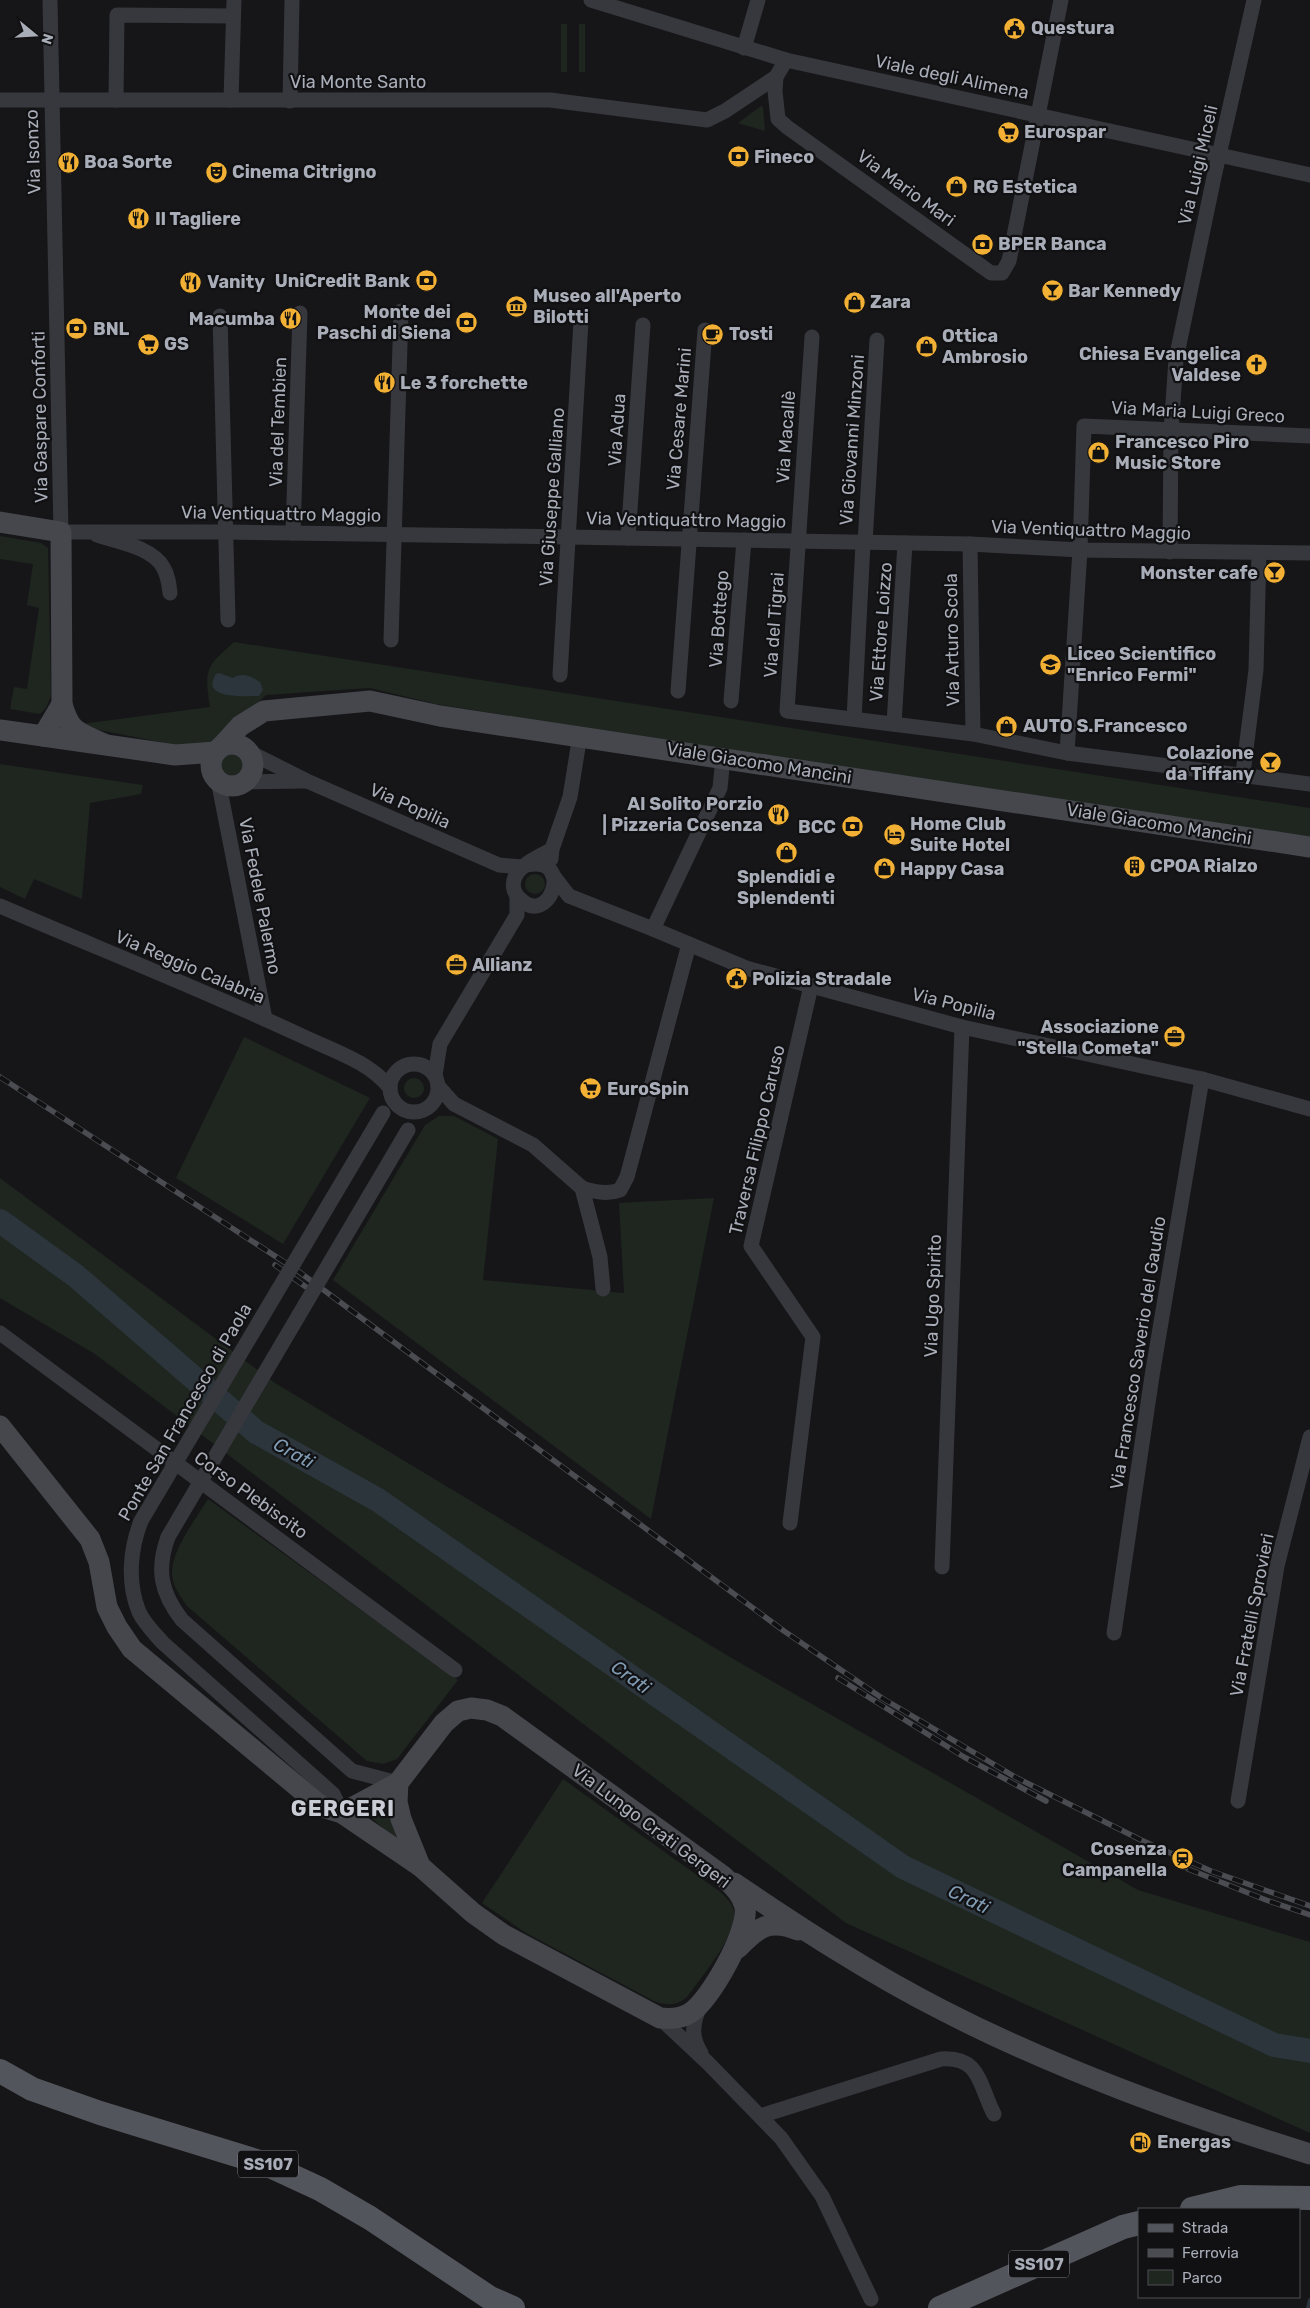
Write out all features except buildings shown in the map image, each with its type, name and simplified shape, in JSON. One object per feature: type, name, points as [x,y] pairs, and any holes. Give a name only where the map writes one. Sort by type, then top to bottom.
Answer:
[{"type":"main road","name":"SS107","points":[[0,2072],[32,2089],[100,2113],[266,2164],[320,2189],[370,2218],[490,2298],[513,2308]]},
{"type":"main road","points":[[1196,2208],[1241,2197],[1310,2198]]},
{"type":"main road","name":"SS107","points":[[940,2308],[1123,2227],[1138,2223]]},
{"type":"street","name":"Via Isonzo","points":[[50,0],[50,100],[56,302]]},
{"type":"street","points":[[231,100],[234,0]]},
{"type":"street","points":[[290,101],[292,0]]},
{"type":"street","name":"Viale degli Alimena","points":[[591,0],[786,60],[1310,175]]},
{"type":"street","points":[[744,48],[758,0]]},
{"type":"street","points":[[1038,115],[1061,0]]},
{"type":"street","name":"Via Luigi Miceli","points":[[1170,552],[1171,431],[1176,359],[1218,156],[1254,0]]},
{"type":"street","points":[[116,100],[117,15],[233,16]]},
{"type":"street","points":[[776,76],[786,60]]},
{"type":"street","name":"Via Monte Santo","points":[[0,100],[550,100],[707,120],[714,118],[776,76]]},
{"type":"street","name":"Via Mario Mari","points":[[776,76],[775,91],[778,119],[991,273],[1002,274],[1009,261],[1038,115]]},
{"type":"street","name":"Via Gaspare Conforti","points":[[56,302],[60,532]]},
{"type":"street","points":[[391,640],[401,311]]},
{"type":"street","name":"Via del Tembien","points":[[293,533],[300,313]]},
{"type":"street","points":[[220,316],[228,620]]},
{"type":"street","name":"Via Giuseppe Galliano","points":[[560,675],[581,321]]},
{"type":"street","name":"Via Adua","points":[[628,538],[643,325]]},
{"type":"street","name":"Via Cesare Marini","points":[[678,691],[705,330]]},
{"type":"street","name":"Via Macallè","points":[[798,541],[812,336]]},
{"type":"street","name":"Via Giovanni Minzoni","points":[[854,719],[877,340]]},
{"type":"street","name":"Via Maria Luigi Greco","points":[[1080,550],[1084,426],[1310,436]]},
{"type":"street","points":[[0,522],[60,532],[62,704],[72,729],[104,744]]},
{"type":"street","points":[[84,530],[155,557],[165,571],[170,593]]},
{"type":"street","name":"Via Ventiquattro Maggio","points":[[60,532],[84,530],[393,534],[970,544],[1080,550],[1310,553]]},
{"type":"street","name":"Via Bottego","points":[[732,701],[744,540]]},
{"type":"street","name":"Via del Tigrai","points":[[798,541],[787,711],[854,719]]},
{"type":"street","name":"Via Ettore Loizzo","points":[[894,724],[905,543]]},
{"type":"street","name":"Via Arturo Scola","points":[[970,544],[973,734]]},
{"type":"street","points":[[1067,752],[1080,550]]},
{"type":"street","points":[[1243,774],[1256,670],[1259,553]]},
{"type":"street","name":"Viale Giacomo Mancini","points":[[216,763],[240,726],[264,711],[370,701],[440,716],[1310,847]]},
{"type":"street","points":[[43,736],[62,704]]},
{"type":"street","points":[[854,719],[973,734],[1067,752],[1310,784]]},
{"type":"street","points":[[0,730],[104,744],[216,763],[230,786],[244,782],[248,778],[252,767],[251,756],[247,751],[234,744],[216,763]]},
{"type":"street","points":[[391,1092],[395,1073],[440,1044],[517,915],[551,897],[554,891],[554,879],[551,872],[552,849],[570,797],[580,736]]},
{"type":"street","name":"Via Popilia","points":[[247,751],[307,781],[499,865],[525,866]]},
{"type":"street","points":[[653,929],[720,788],[723,758]]},
{"type":"street","name":"Via Fedele Palermo","points":[[216,763],[265,1019]]},
{"type":"street","name":"Via Popilia","points":[[244,782],[307,781]]},
{"type":"street","points":[[517,915],[516,875],[525,866],[552,849]]},
{"type":"street","points":[[499,865],[525,903],[539,904],[569,896],[551,872],[539,864],[525,866]]},
{"type":"street","name":"Via Popilia","points":[[569,896],[746,968],[962,1027],[1202,1079],[1310,1110]]},
{"type":"street","name":"Via Reggio Calabria","points":[[0,906],[265,1019],[364,1065],[382,1077],[395,1102],[406,1110],[454,1104]]},
{"type":"street","points":[[582,1188],[596,1192],[614,1192],[620,1190],[627,1177],[689,944]]},
{"type":"street","name":"Traversa Filippo Caruso","points":[[790,1523],[813,1337],[751,1246],[811,986]]},
{"type":"street","name":"Via Ugo Spirito","points":[[942,1567],[962,1027]]},
{"type":"street","points":[[420,1866],[400,1820],[397,1802],[398,1783],[352,1771],[182,1620],[172,1607],[164,1589],[162,1555],[168,1537],[408,1130],[438,1093],[437,1080],[440,1044]]},
{"type":"street","name":"Via Reggio Calabria","points":[[364,1065],[387,1068],[408,1065],[430,1069],[454,1104],[533,1145],[582,1188]]},
{"type":"street","name":"Via Francesco Saverio del Gaudio","points":[[1114,1633],[1152,1376],[1202,1079]]},
{"type":"street","name":"Ponte San Francesco di Paola","points":[[342,1813],[333,1794],[163,1643],[148,1626],[139,1612],[132,1574],[134,1542],[141,1521],[382,1113],[391,1092]]},
{"type":"street","points":[[582,1188],[600,1257],[602,1289]]},
{"type":"street","name":"Corso Plebiscito","points":[[0,1334],[455,1670]]},
{"type":"street","points":[[0,1426],[90,1540],[99,1562],[107,1607],[116,1627],[132,1649],[322,1807],[342,1813],[420,1866],[473,1913],[504,1935],[611,1994],[660,2018],[708,2063],[781,2138],[822,2196],[871,2298]]},
{"type":"street","name":"Via Fratelli Sprovieri","points":[[1238,1802],[1278,1566],[1310,1437]]},
{"type":"street","name":"Via Lungo Crati Gergeri","points":[[342,1813],[398,1783],[444,1723],[458,1711],[471,1708],[487,1710],[502,1716],[723,1876],[739,1893],[745,1907],[745,1925],[734,1952],[700,2005],[689,2014],[678,2018],[660,2018]]},
{"type":"street","points":[[723,1876],[814,1936],[878,1975],[944,2011],[1068,2068],[1213,2124],[1310,2154]]},
{"type":"street","points":[[734,1952],[753,1932],[763,1926],[776,1924],[789,1926],[814,1936]]},
{"type":"street","points":[[700,2005],[694,2020],[693,2033],[697,2046],[708,2063]]},
{"type":"street","points":[[760,2116],[941,2059],[950,2058],[970,2066],[977,2072],[985,2097],[994,2114]]},
{"type":"green space","points":[[561,24],[567,24],[567,72],[561,72]]},
{"type":"green space","points":[[579,24],[585,24],[585,72],[579,72]]},
{"type":"green space","points":[[761,106],[763,107],[765,131],[738,123]]},
{"type":"green space","points":[[0,536],[41,543],[48,548],[51,696],[46,708],[40,714],[10,709],[14,687],[27,689],[39,608],[27,605],[33,564],[0,559]]},
{"type":"green space","points":[[234,642],[1310,808],[1310,843],[797,763],[436,704],[370,688],[266,695],[215,743],[185,747],[74,725],[210,707],[207,684],[209,670],[218,657]]},
{"type":"green space","points":[[232,752],[241,756],[245,765],[241,774],[232,778],[223,774],[219,765],[223,756]]},
{"type":"green space","points":[[0,764],[143,785],[141,794],[90,803],[82,899],[34,879],[25,899],[0,887]]},
{"type":"green space","points":[[535,874],[542,877],[545,884],[542,891],[535,894],[528,891],[525,884],[528,877]]},
{"type":"green space","points":[[244,1037],[370,1098],[283,1244],[176,1178]]},
{"type":"green space","points":[[414,1078],[421,1081],[424,1088],[421,1095],[414,1098],[407,1095],[404,1088],[407,1081]]},
{"type":"green space","points":[[439,1116],[454,1116],[498,1139],[483,1280],[624,1293],[619,1203],[714,1198],[651,1519],[333,1280],[425,1125]]},
{"type":"green space","points":[[0,1178],[275,1383],[735,1660],[1138,1890],[1310,1942],[1310,2133],[846,1923],[95,1354],[0,1298]]},
{"type":"green space","points":[[208,1499],[458,1680],[397,1759],[383,1764],[367,1761],[187,1606],[174,1584],[172,1566],[179,1546]]},
{"type":"green space","points":[[563,1779],[719,1891],[728,1899],[733,1907],[734,1919],[726,1942],[688,1996],[680,2002],[664,2004],[654,2001],[526,1933],[482,1903]]},
{"type":"green space","points":[[386,1798],[403,1846],[363,1810]]},
{"type":"shaded area","points":[[219,673],[233,678],[240,675],[250,677],[260,682],[263,690],[259,696],[236,696],[219,692],[214,688],[212,682],[216,674]]},
{"type":"waterway","name":"Crati","points":[[0,1221],[76,1276],[256,1432],[378,1500],[903,1867],[1274,2045],[1310,2051]]},
{"type":"waterway","points":[[1308,2308],[1310,2300]]},
{"type":"railway","points":[[0,1077],[298,1271],[784,1631],[882,1698],[1017,1778],[1141,1840],[1211,1871],[1310,1906]]},
{"type":"railway","points":[[275,1265],[306,1287]]},
{"type":"railway","points":[[838,1678],[964,1757],[1046,1801]]},
{"type":"railway","points":[[1188,1869],[1310,1915]]},
{"type":"place","name":"Questura","points":[[1015,28]]},
{"type":"place","name":"Eurospar","points":[[1008,132]]},
{"type":"place","name":"Fineco","points":[[738,157]]},
{"type":"place","name":"Boa Sorte","points":[[68,162]]},
{"type":"place","name":"Cinema Citrigno","points":[[216,172]]},
{"type":"place","name":"RG Estetica","points":[[957,187]]},
{"type":"place","name":"Il Tagliere","points":[[139,219]]},
{"type":"place","name":"BPER Banca","points":[[982,244]]},
{"type":"place","name":"UniCredit Bank","points":[[426,281]]},
{"type":"place","name":"Vanity","points":[[191,282]]},
{"type":"place","name":"Bar Kennedy","points":[[1052,291]]},
{"type":"place","name":"Zara","points":[[854,302]]},
{"type":"place","name":"Museo all'Aperto Bilotti","points":[[517,306]]},
{"type":"place","name":"Macumba","points":[[291,319]]},
{"type":"place","name":"Monte dei Paschi di Siena","points":[[467,322]]},
{"type":"place","name":"BNL","points":[[77,329]]},
{"type":"place","name":"Tosti","points":[[713,334]]},
{"type":"place","name":"GS","points":[[148,344]]},
{"type":"place","name":"Ottica Ambrosio","points":[[926,346]]},
{"type":"place","name":"Chiesa Evangelica Valdese","points":[[1257,364]]},
{"type":"place","name":"Le 3 forchette","points":[[384,383]]},
{"type":"place","name":"Francesco Piro Music Store","points":[[1099,452]]},
{"type":"place","name":"Monster cafe","points":[[1274,573]]},
{"type":"place","name":"Liceo Scientifico \"Enrico Fermi\"","points":[[1051,664]]},
{"type":"place","name":"AUTO S.Francesco","points":[[1007,726]]},
{"type":"place","name":"Colazione da Tiffany","points":[[1270,763]]},
{"type":"place","name":"Al Solito Porzio | Pizzeria Cosenza","points":[[779,814]]},
{"type":"place","name":"BCC","points":[[852,827]]},
{"type":"place","name":"Home Club Suite Hotel","points":[[894,834]]},
{"type":"place","name":"Splendidi e Splendenti","points":[[786,852]]},
{"type":"place","name":"CPOA Rialzo","points":[[1134,866]]},
{"type":"place","name":"Happy Casa","points":[[884,869]]},
{"type":"place","name":"Allianz","points":[[456,965]]},
{"type":"place","name":"Polizia Stradale","points":[[736,979]]},
{"type":"place","name":"Associazione \"Stella Cometa\"","points":[[1175,1037]]},
{"type":"place","name":"EuroSpin","points":[[591,1089]]},
{"type":"place","name":"Cosenza Campanella","points":[[1183,1859]]},
{"type":"place","name":"Energas","points":[[1141,2142]]},
{"type":"district","name":"GERGERI","points":[[343,1808]]}]
